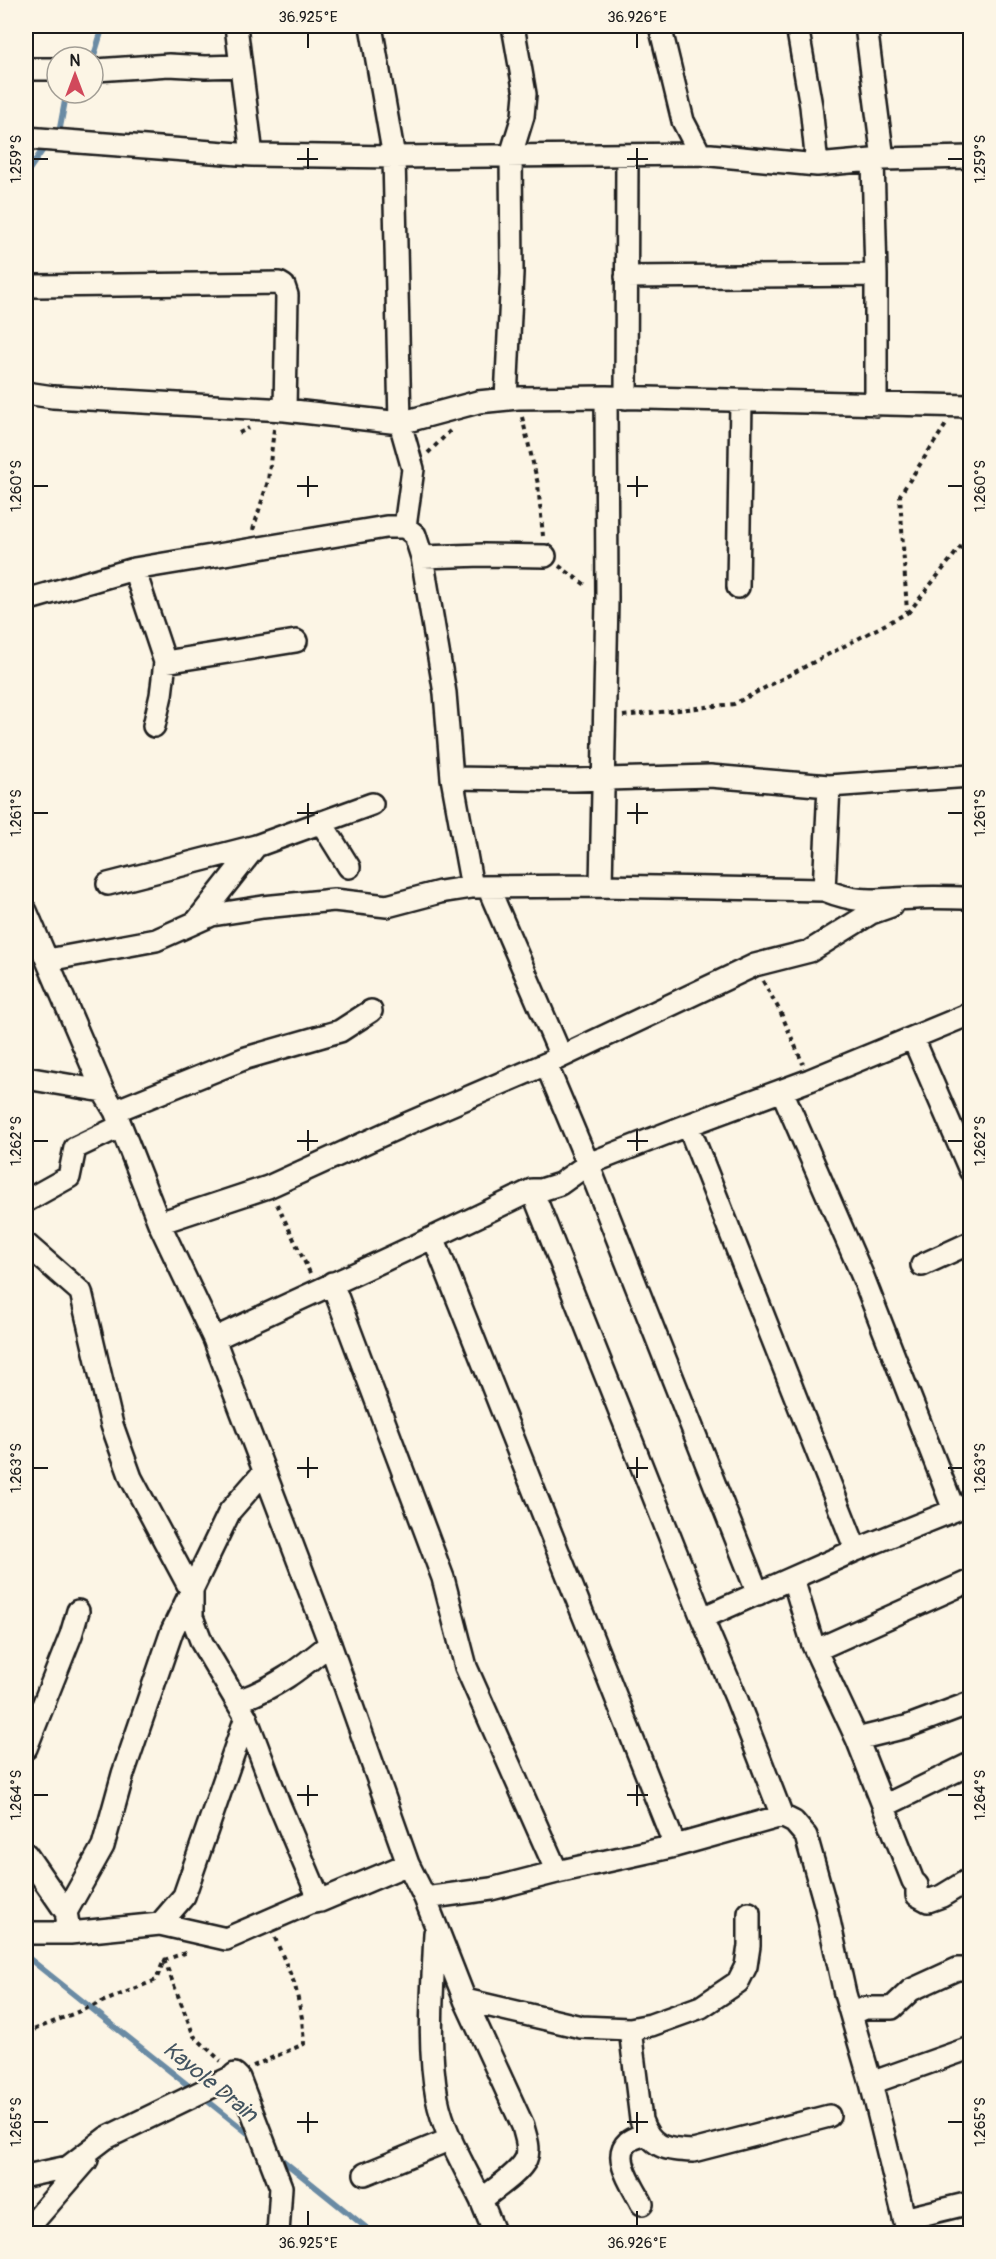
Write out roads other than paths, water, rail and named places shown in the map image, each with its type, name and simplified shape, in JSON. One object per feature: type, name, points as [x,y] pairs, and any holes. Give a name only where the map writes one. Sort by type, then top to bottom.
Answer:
[{"type":"street","points":[[236,26],[252,155]]},
{"type":"street","points":[[371,26],[394,157],[400,423],[413,469],[405,527]]},
{"type":"street","points":[[512,399],[511,155],[523,116],[525,94],[513,26]]},
{"type":"street","points":[[660,26],[683,120],[700,154]]},
{"type":"street","points":[[797,26],[811,106],[817,165]]},
{"type":"street","points":[[866,26],[878,160],[876,405]]},
{"type":"street","points":[[105,69],[169,65],[241,66]]},
{"type":"street","points":[[26,69],[45,69]]},
{"type":"street","points":[[26,138],[252,155],[394,157],[700,154],[817,165],[878,160],[970,157]]},
{"type":"street","points":[[601,886],[607,600],[616,397],[626,277],[627,155]]},
{"type":"street","points":[[626,277],[876,275]]},
{"type":"street","points":[[36,286],[279,283],[284,286],[287,295],[285,410]]},
{"type":"street","points":[[26,393],[53,397],[285,410],[400,423],[478,402],[512,399],[616,397],[876,405],[965,405]]},
{"type":"street","points":[[738,586],[741,401]]},
{"type":"street","points":[[26,600],[134,569],[247,549],[386,527],[405,527],[415,535],[422,557],[445,693],[452,778],[480,887],[553,1060],[588,1164],[758,1594]]},
{"type":"street","points":[[422,557],[545,556]]},
{"type":"street","points":[[134,569],[165,662],[154,726]]},
{"type":"street","points":[[165,662],[296,640]]},
{"type":"street","points":[[452,778],[602,779],[710,776],[829,786],[970,776]]},
{"type":"street","points":[[824,890],[829,786]]},
{"type":"street","points":[[108,884],[256,846],[372,804]]},
{"type":"street","points":[[321,822],[349,867]]},
{"type":"street","points":[[195,923],[256,846]]},
{"type":"street","points":[[48,960],[156,940],[212,915],[253,908],[334,900],[387,906],[440,892],[480,887],[601,886],[824,890],[847,899],[868,901],[916,897],[970,898]]},
{"type":"street","points":[[159,1223],[268,1187],[553,1060],[755,964],[810,951],[871,914],[916,897]]},
{"type":"street","points":[[26,911],[103,1091],[118,1119],[159,1223],[214,1339],[330,1644],[408,1864],[425,1898],[465,2000],[523,2126],[528,2145],[526,2159],[481,2200]]},
{"type":"street","points":[[26,1201],[69,1177],[75,1148],[118,1119],[246,1058],[340,1031],[371,1011]]},
{"type":"street","points":[[214,1339],[434,1239],[532,1190],[542,1190],[560,1184],[588,1164],[782,1091],[970,1014]]},
{"type":"street","points":[[913,1038],[970,1170]]},
{"type":"street","points":[[26,1078],[103,1091]]},
{"type":"street","points":[[702,1618],[856,1550],[962,1507],[782,1091]]},
{"type":"street","points":[[688,1125],[856,1550]]},
{"type":"street","points":[[532,1190],[782,1816]]},
{"type":"street","points":[[434,1239],[675,1846]]},
{"type":"street","points":[[922,1265],[970,1243]]},
{"type":"street","points":[[26,1244],[81,1292],[112,1425],[131,1478],[192,1592],[192,1617],[202,1643],[242,1709],[320,1901]]},
{"type":"street","points":[[325,1287],[443,1578],[466,1667],[557,1872]]},
{"type":"street","points":[[66,1912],[103,1846],[123,1773],[172,1630],[230,1511],[264,1472]]},
{"type":"street","points":[[793,1579],[816,1650],[857,1739],[913,1881],[917,1885],[917,1895],[928,1901],[942,1896],[970,1879]]},
{"type":"street","points":[[816,1650],[970,1581]]},
{"type":"street","points":[[26,1748],[71,1635],[78,1611]]},
{"type":"street","points":[[160,1924],[184,1896],[242,1709],[263,1692],[288,1678],[330,1644]]},
{"type":"street","points":[[857,1739],[906,1727],[970,1702]]},
{"type":"street","points":[[884,1806],[970,1764]]},
{"type":"street","points":[[425,1898],[491,1889],[675,1846],[782,1816],[794,1822],[806,1836],[826,1907],[906,2226],[970,2203]]},
{"type":"street","points":[[26,1854],[66,1912],[70,1933]]},
{"type":"street","points":[[26,1933],[70,1933],[160,1924],[226,1940],[309,1903],[320,1901],[408,1864]]},
{"type":"street","points":[[465,2000],[581,2027],[630,2029],[651,2025],[701,2007],[738,1982],[746,1966],[749,1946],[749,1913]]},
{"type":"street","points":[[435,1923],[432,2057],[438,2100],[451,2139],[495,2234]]},
{"type":"street","points":[[852,2014],[865,2007],[892,2007],[911,1990],[957,1969],[970,1969]]},
{"type":"street","points":[[630,2029],[641,2120],[646,2134],[657,2145],[673,2150],[693,2151],[829,2116]]},
{"type":"street","points":[[871,2083],[970,2048]]},
{"type":"street","points":[[26,2176],[68,2167],[106,2138],[235,2074],[239,2078],[281,2187],[278,2234]]},
{"type":"street","points":[[642,2204],[622,2164],[622,2152],[628,2142],[646,2134]]},
{"type":"street","points":[[30,2226],[106,2138]]},
{"type":"street","points":[[365,2174],[451,2139]]},
{"type":"waterway","name":"Kayole Drain","points":[[97,45],[103,26]]},
{"type":"waterway","name":"Kayole Drain","points":[[59,133],[64,105]]},
{"type":"waterway","name":"Kayole Drain","points":[[26,174],[44,148]]},
{"type":"waterway","name":"Kayole Drain","points":[[26,1956],[254,2138]]},
{"type":"waterway","name":"Kayole Drain","points":[[276,2155],[374,2234]]}]
